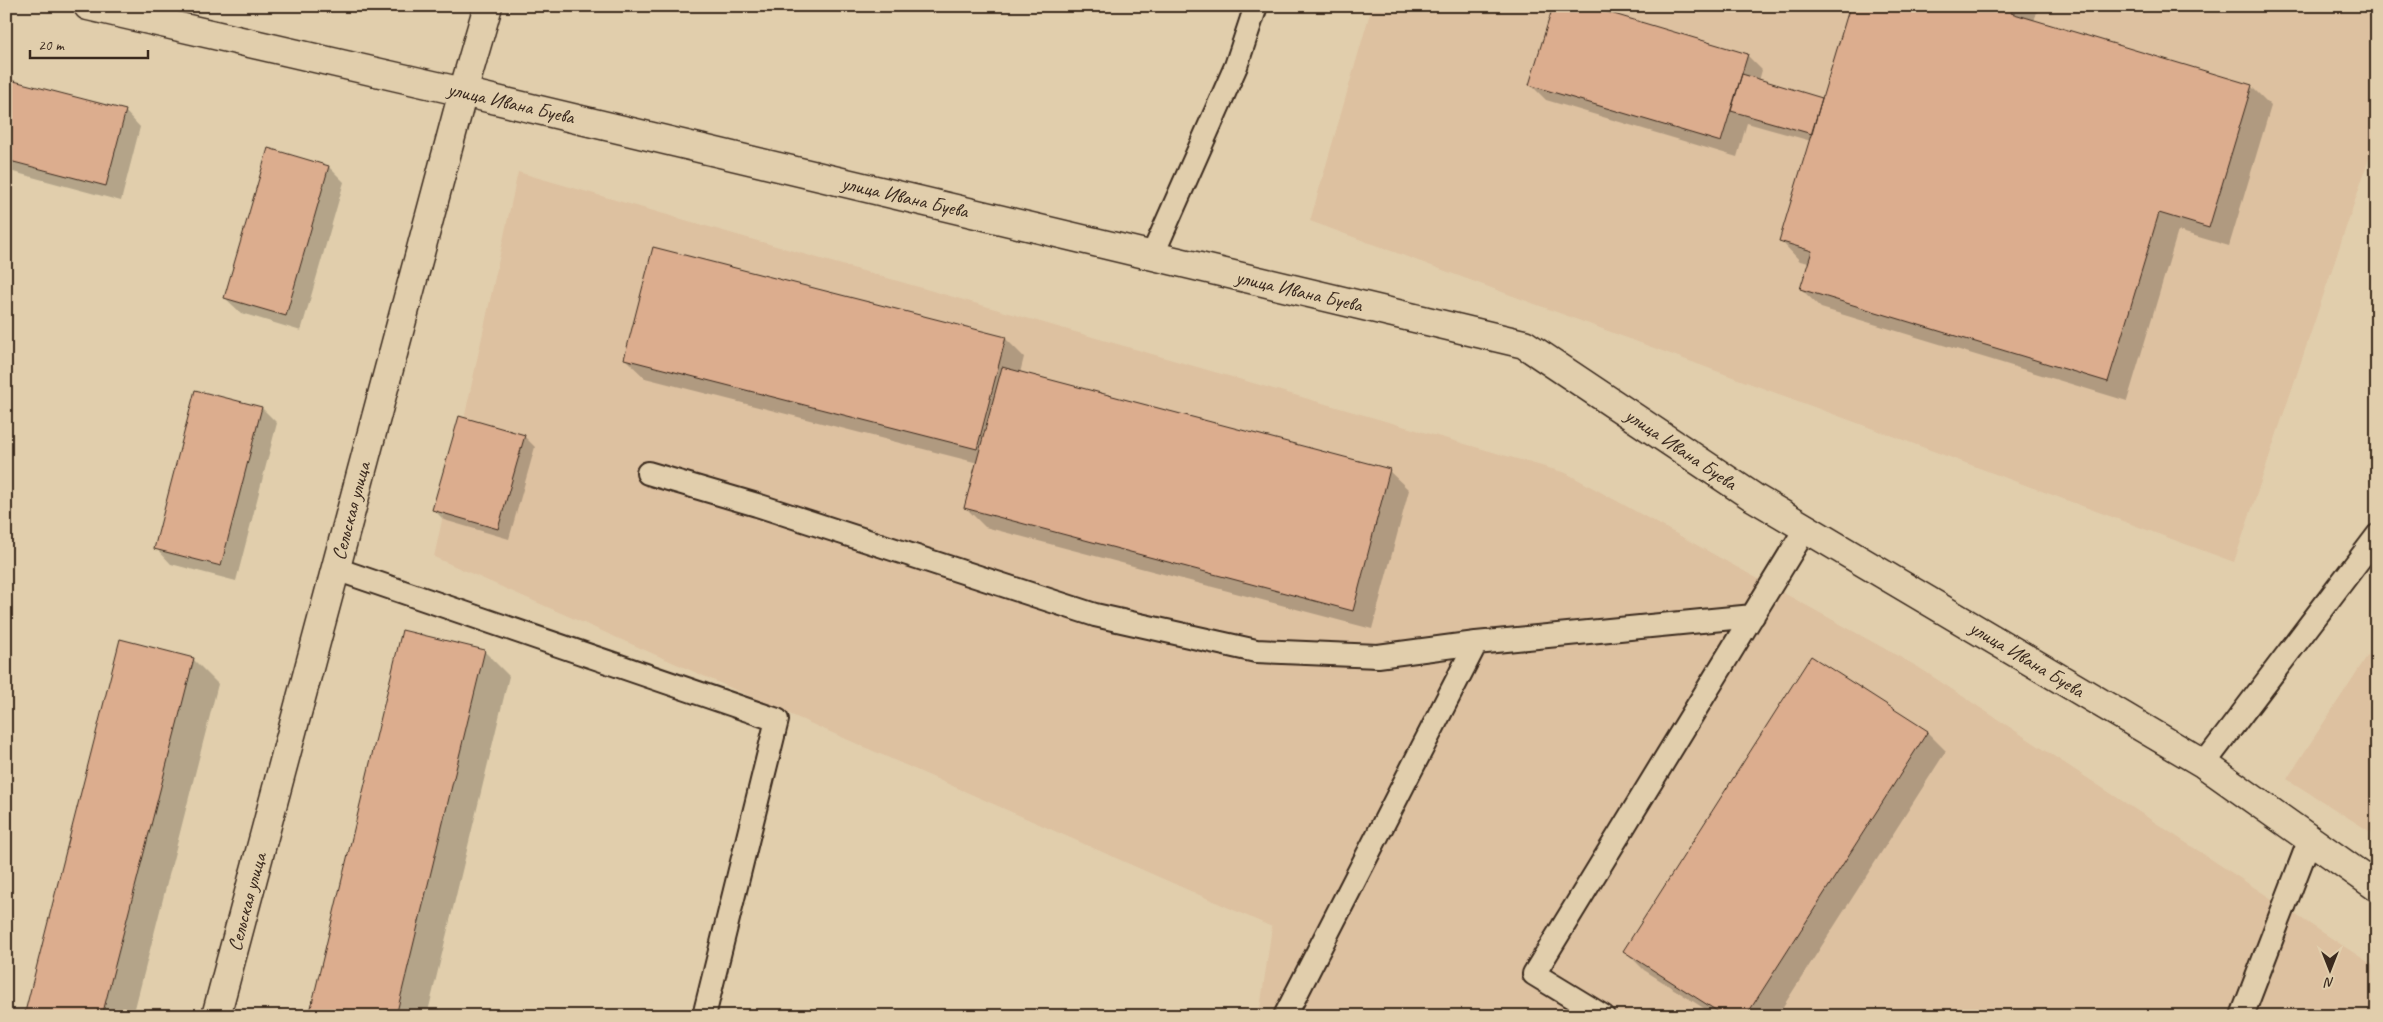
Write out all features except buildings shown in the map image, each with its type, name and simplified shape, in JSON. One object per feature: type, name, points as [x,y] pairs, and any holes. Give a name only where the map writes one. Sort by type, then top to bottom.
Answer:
[{"type":"street","name":"улица Ивана Буева","points":[[88,6],[463,92],[1524,344],[1745,492],[2204,764],[2377,887]]},
{"type":"street","name":"Сельская улица","points":[[216,1016],[463,92],[488,6]]},
{"type":"lane","points":[[1152,256],[1236,66],[1256,6]]},
{"type":"lane","points":[[648,473],[757,505],[1095,614],[1256,651],[1378,656],[1476,643],[1753,616]]},
{"type":"lane","points":[[1602,1016],[1534,974],[1806,528]]},
{"type":"lane","points":[[2204,764],[2377,536]]},
{"type":"lane","points":[[336,569],[777,720],[704,1016]]},
{"type":"lane","points":[[1285,1016],[1476,643]]},
{"type":"lane","points":[[2242,1016],[2310,839]]},
{"type":"shaded area","points":[[1372,6],[2377,6],[2377,135],[2234,562],[1310,221]]},
{"type":"shaded area","points":[[518,172],[1566,473],[1918,667],[2377,968],[2377,1016],[1259,1016],[1272,927],[434,557]]},
{"type":"shaded area","points":[[2377,641],[2377,836],[2287,779]]}]
